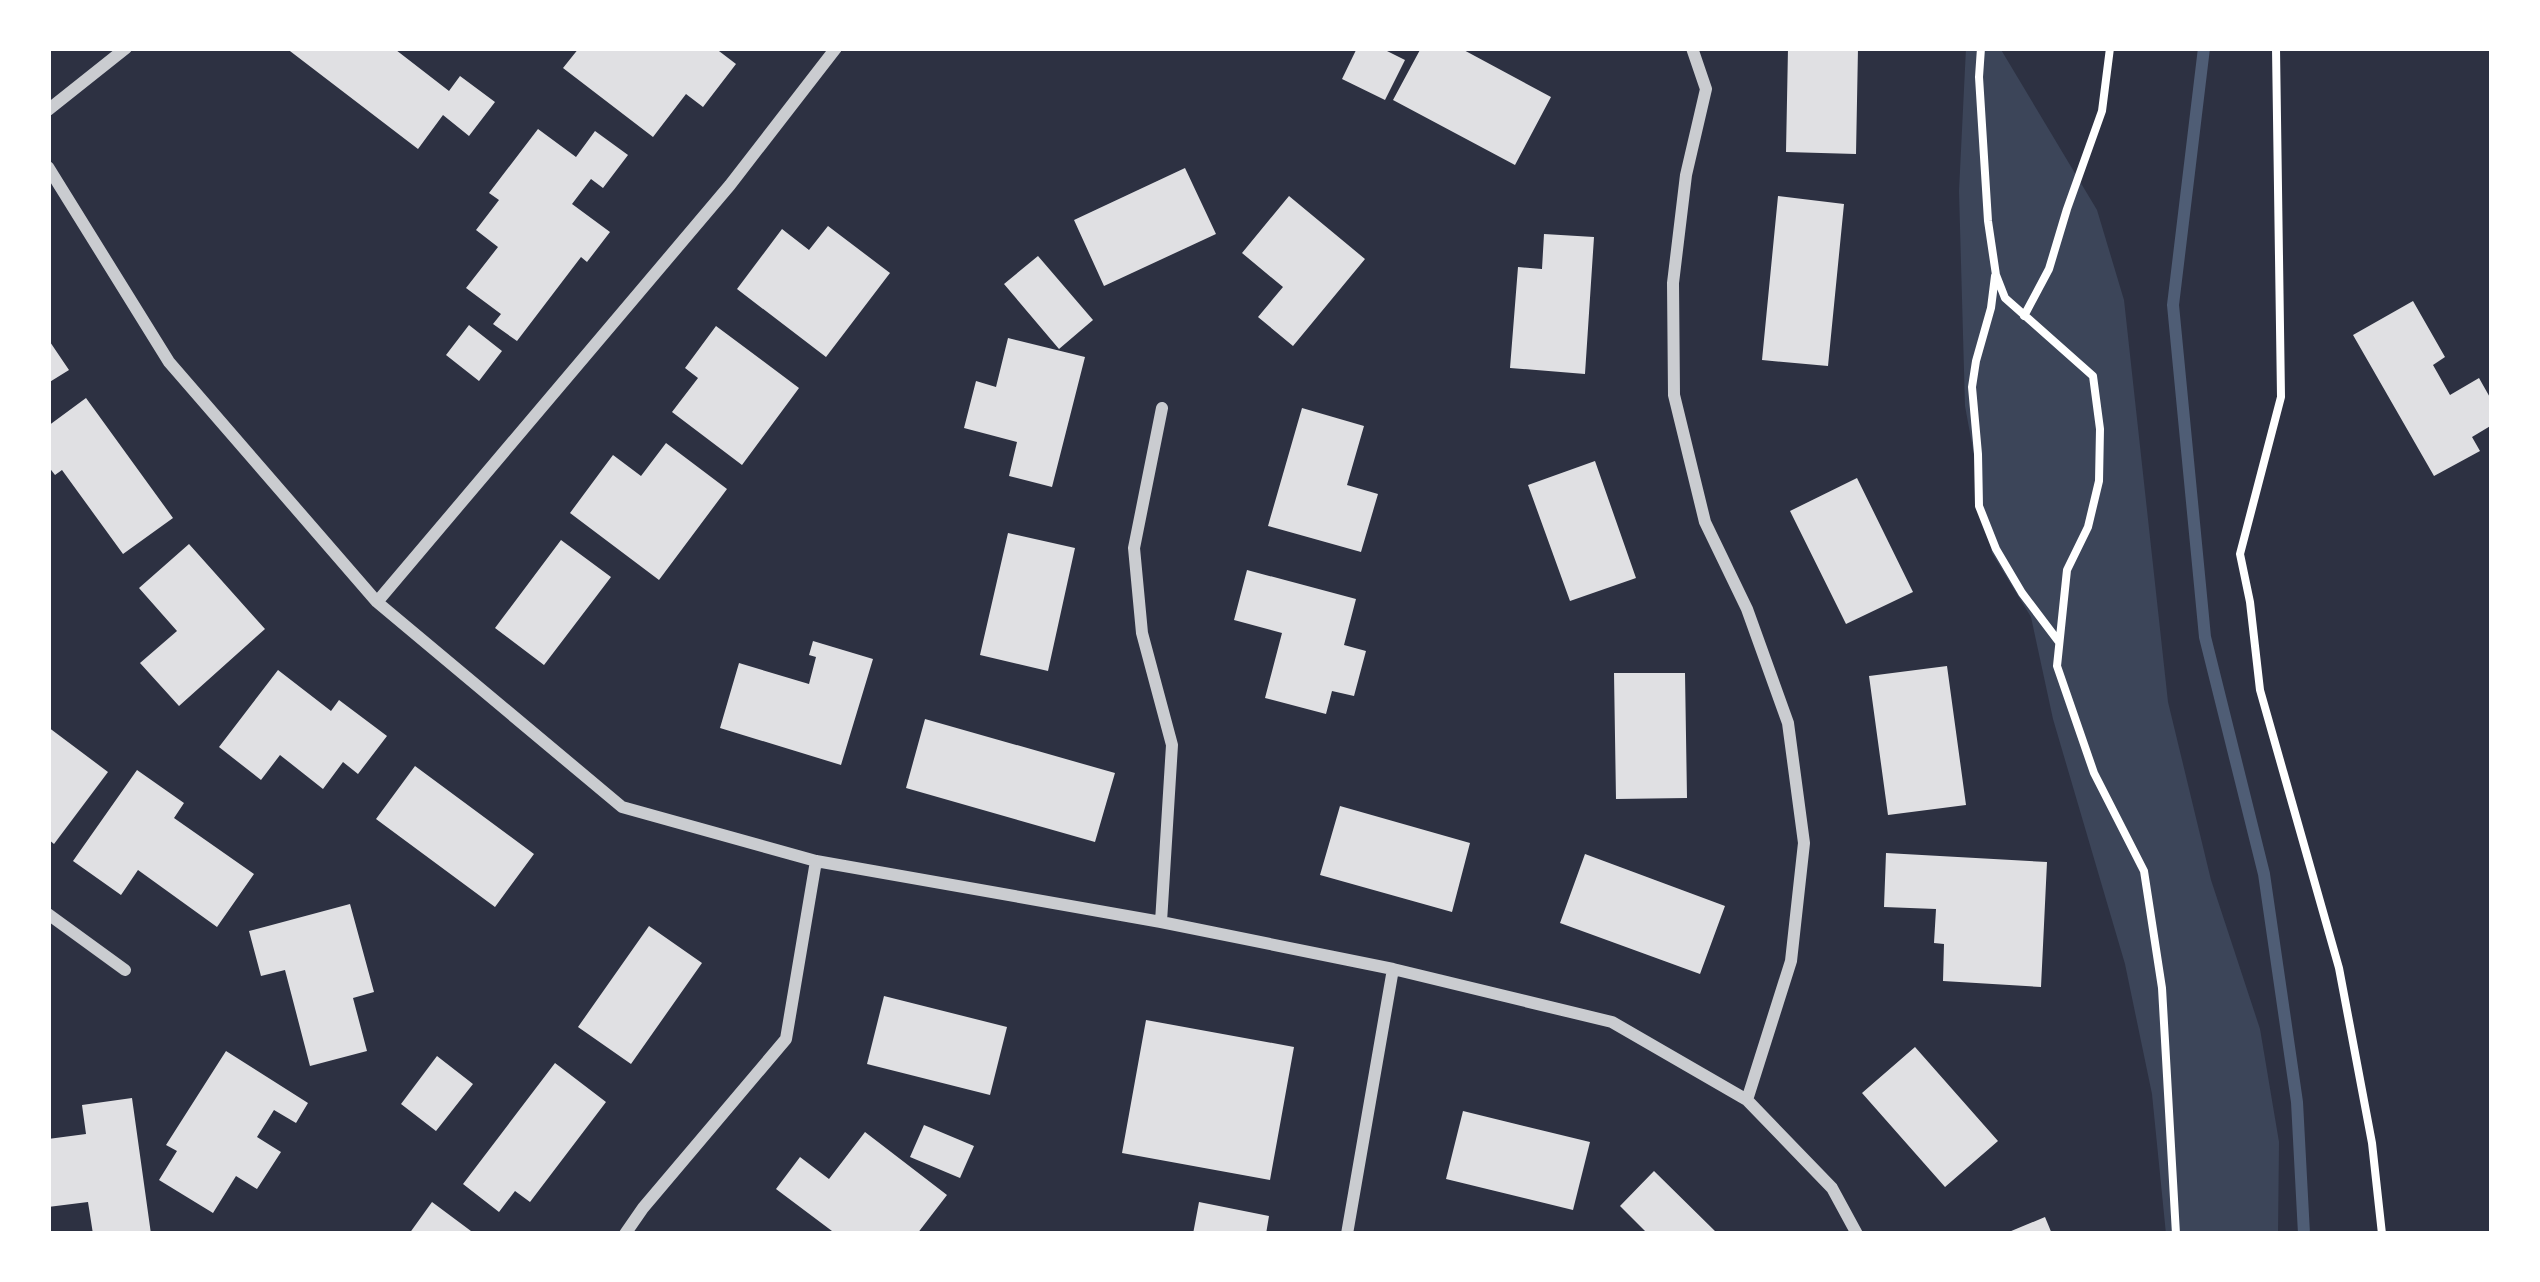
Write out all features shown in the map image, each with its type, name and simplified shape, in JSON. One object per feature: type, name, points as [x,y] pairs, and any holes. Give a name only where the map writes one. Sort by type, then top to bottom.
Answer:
[{"type":"street","points":[[48,110],[126,48]]},
{"type":"street","points":[[376,602],[730,185],[836,48]]},
{"type":"street","points":[[1692,48],[1706,89],[1687,175],[1673,283],[1674,394],[1706,522],[1747,609],[1788,722],[1804,843],[1791,962],[1747,1100]]},
{"type":"street","points":[[48,167],[169,362],[376,602],[622,807],[816,861],[1161,922],[1393,969],[1612,1022],[1747,1100],[1832,1188],[1858,1234]]},
{"type":"street","points":[[1161,922],[1172,746],[1142,633],[1135,548],[1162,409]]},
{"type":"street","points":[[625,1234],[786,1039],[816,861]]},
{"type":"street","points":[[48,914],[125,970]]},
{"type":"street","points":[[1347,1234],[1393,969]]},
{"type":"path","points":[[1981,48],[1988,221],[1996,275],[2005,298],[2093,376],[2100,429],[2099,481],[2088,527],[2067,570],[2057,666],[2094,773],[2144,871],[2162,988],[2176,1234]]},
{"type":"path","points":[[2024,316],[2049,269],[2102,111],[2110,48]]},
{"type":"path","points":[[2276,48],[2282,397],[2240,554],[2260,690],[2338,968],[2372,1143],[2382,1234]]},
{"type":"path","points":[[1996,275],[1972,387],[1979,506],[1996,549],[2059,642]]},
{"type":"shaded area","points":[[1966,48],[2000,48],[2097,210],[2124,300],[2168,702],[2211,880],[2260,1029],[2279,1142],[2278,1234],[2166,1234],[2152,1094],[2125,964],[2053,719],[2031,617],[1992,553],[1965,406],[1959,191]]},
{"type":"building","points":[[286,48],[398,48],[449,91],[460,76],[495,102],[469,136],[443,115],[418,149]]},
{"type":"building","points":[[579,48],[715,48],[736,64],[703,107],[686,94],[653,137],[563,68]]},
{"type":"building","points":[[1357,48],[1381,48],[1405,60],[1385,100],[1342,79]]},
{"type":"building","points":[[1421,48],[1460,48],[1551,97],[1515,165],[1393,100]]},
{"type":"building","points":[[1788,48],[1858,48],[1856,154],[1786,152]]},
{"type":"building","points":[[538,129],[576,157],[595,131],[628,155],[603,188],[591,179],[572,204],[610,232],[587,262],[581,257],[517,341],[493,324],[501,314],[466,288],[498,247],[476,230],[499,200],[489,193]]},
{"type":"building","points":[[1185,168],[1216,234],[1104,286],[1074,220]]},
{"type":"building","points":[[1289,196],[1365,259],[1293,346],[1258,317],[1283,287],[1242,253]]},
{"type":"building","points":[[1778,196],[1844,204],[1828,366],[1762,360]]},
{"type":"building","points":[[828,226],[890,273],[826,357],[737,289],[782,229],[809,250]]},
{"type":"building","points":[[1544,234],[1594,237],[1585,374],[1510,368],[1518,267],[1542,269]]},
{"type":"building","points":[[1038,256],[1093,320],[1059,349],[1004,284]]},
{"type":"building","points":[[2413,301],[2445,357],[2433,365],[2450,395],[2479,378],[2492,401],[2492,425],[2472,437],[2480,451],[2434,476],[2353,335]]},
{"type":"building","points":[[469,325],[502,351],[479,381],[446,355]]},
{"type":"building","points":[[716,326],[799,388],[742,465],[672,412],[698,378],[685,368]]},
{"type":"building","points":[[1008,338],[1085,357],[1052,487],[1009,476],[1017,442],[964,428],[976,381],[996,387]]},
{"type":"building","points":[[48,339],[69,370],[48,383]]},
{"type":"building","points":[[86,398],[173,518],[123,554],[62,470],[55,475],[48,466],[48,426]]},
{"type":"building","points":[[1302,408],[1364,426],[1347,485],[1378,494],[1361,552],[1268,526]]},
{"type":"building","points":[[666,443],[727,489],[659,580],[570,513],[613,455],[641,476]]},
{"type":"building","points":[[1595,461],[1636,578],[1570,601],[1528,485]]},
{"type":"building","points":[[1857,478],[1913,592],[1846,624],[1790,511]]},
{"type":"building","points":[[1008,533],[1075,548],[1048,671],[980,655]]},
{"type":"building","points":[[561,540],[611,577],[544,665],[495,628]]},
{"type":"building","points":[[189,544],[265,629],[179,706],[140,663],[177,631],[139,588]]},
{"type":"building","points":[[1247,570],[1356,599],[1344,645],[1366,651],[1354,696],[1332,691],[1326,714],[1265,698],[1282,633],[1234,620]]},
{"type":"building","points":[[813,641],[873,659],[841,765],[720,728],[739,663],[809,684],[816,657],[809,655]]},
{"type":"building","points":[[1947,666],[1966,805],[1888,815],[1869,676]]},
{"type":"building","points":[[278,670],[331,711],[339,700],[387,736],[358,774],[343,762],[323,789],[280,755],[261,780],[219,747]]},
{"type":"building","points":[[1614,673],[1685,673],[1687,798],[1616,799]]},
{"type":"building","points":[[925,719],[1115,773],[1095,842],[906,788]]},
{"type":"building","points":[[48,727],[108,772],[54,844],[48,839]]},
{"type":"building","points":[[415,766],[534,854],[495,907],[376,819]]},
{"type":"building","points":[[137,770],[184,803],[174,818],[254,874],[217,927],[138,870],[121,895],[73,861]]},
{"type":"building","points":[[1340,806],[1470,843],[1452,912],[1320,875]]},
{"type":"building","points":[[1886,853],[2047,862],[2041,987],[1943,981],[1944,944],[1934,943],[1936,909],[1884,907]]},
{"type":"building","points":[[1585,854],[1725,906],[1700,974],[1560,923]]},
{"type":"building","points":[[350,904],[374,992],[353,998],[367,1051],[310,1066],[285,970],[261,976],[249,931]]},
{"type":"building","points":[[649,926],[702,963],[631,1064],[578,1027]]},
{"type":"building","points":[[884,996],[1007,1027],[990,1095],[867,1064]]},
{"type":"building","points":[[1146,1020],[1294,1047],[1270,1180],[1122,1153]]},
{"type":"building","points":[[1915,1047],[1998,1141],[1945,1187],[1862,1093]]},
{"type":"building","points":[[226,1051],[308,1103],[296,1123],[274,1110],[257,1137],[281,1152],[257,1189],[236,1176],[213,1213],[159,1180],[177,1151],[166,1145]]},
{"type":"building","points":[[437,1056],[473,1084],[436,1131],[401,1104]]},
{"type":"building","points":[[555,1063],[606,1102],[530,1202],[515,1191],[499,1212],[463,1184]]},
{"type":"building","points":[[132,1098],[151,1234],[93,1234],[88,1202],[48,1207],[48,1139],[86,1134],[82,1105]]},
{"type":"building","points":[[1463,1111],[1590,1142],[1573,1210],[1446,1179]]},
{"type":"building","points":[[924,1125],[974,1146],[960,1178],[910,1157]]},
{"type":"building","points":[[865,1132],[947,1195],[917,1234],[836,1234],[776,1189],[800,1157],[829,1179]]},
{"type":"building","points":[[1654,1171],[1718,1234],[1648,1234],[1620,1206]]},
{"type":"building","points":[[432,1202],[475,1234],[409,1234]]},
{"type":"building","points":[[1199,1202],[1269,1216],[1266,1234],[1193,1234]]},
{"type":"building","points":[[2045,1217],[2052,1234],[2004,1234]]},
{"type":"waterway","points":[[2204,48],[2173,305],[2205,637],[2264,874],[2297,1102],[2304,1234]]}]
